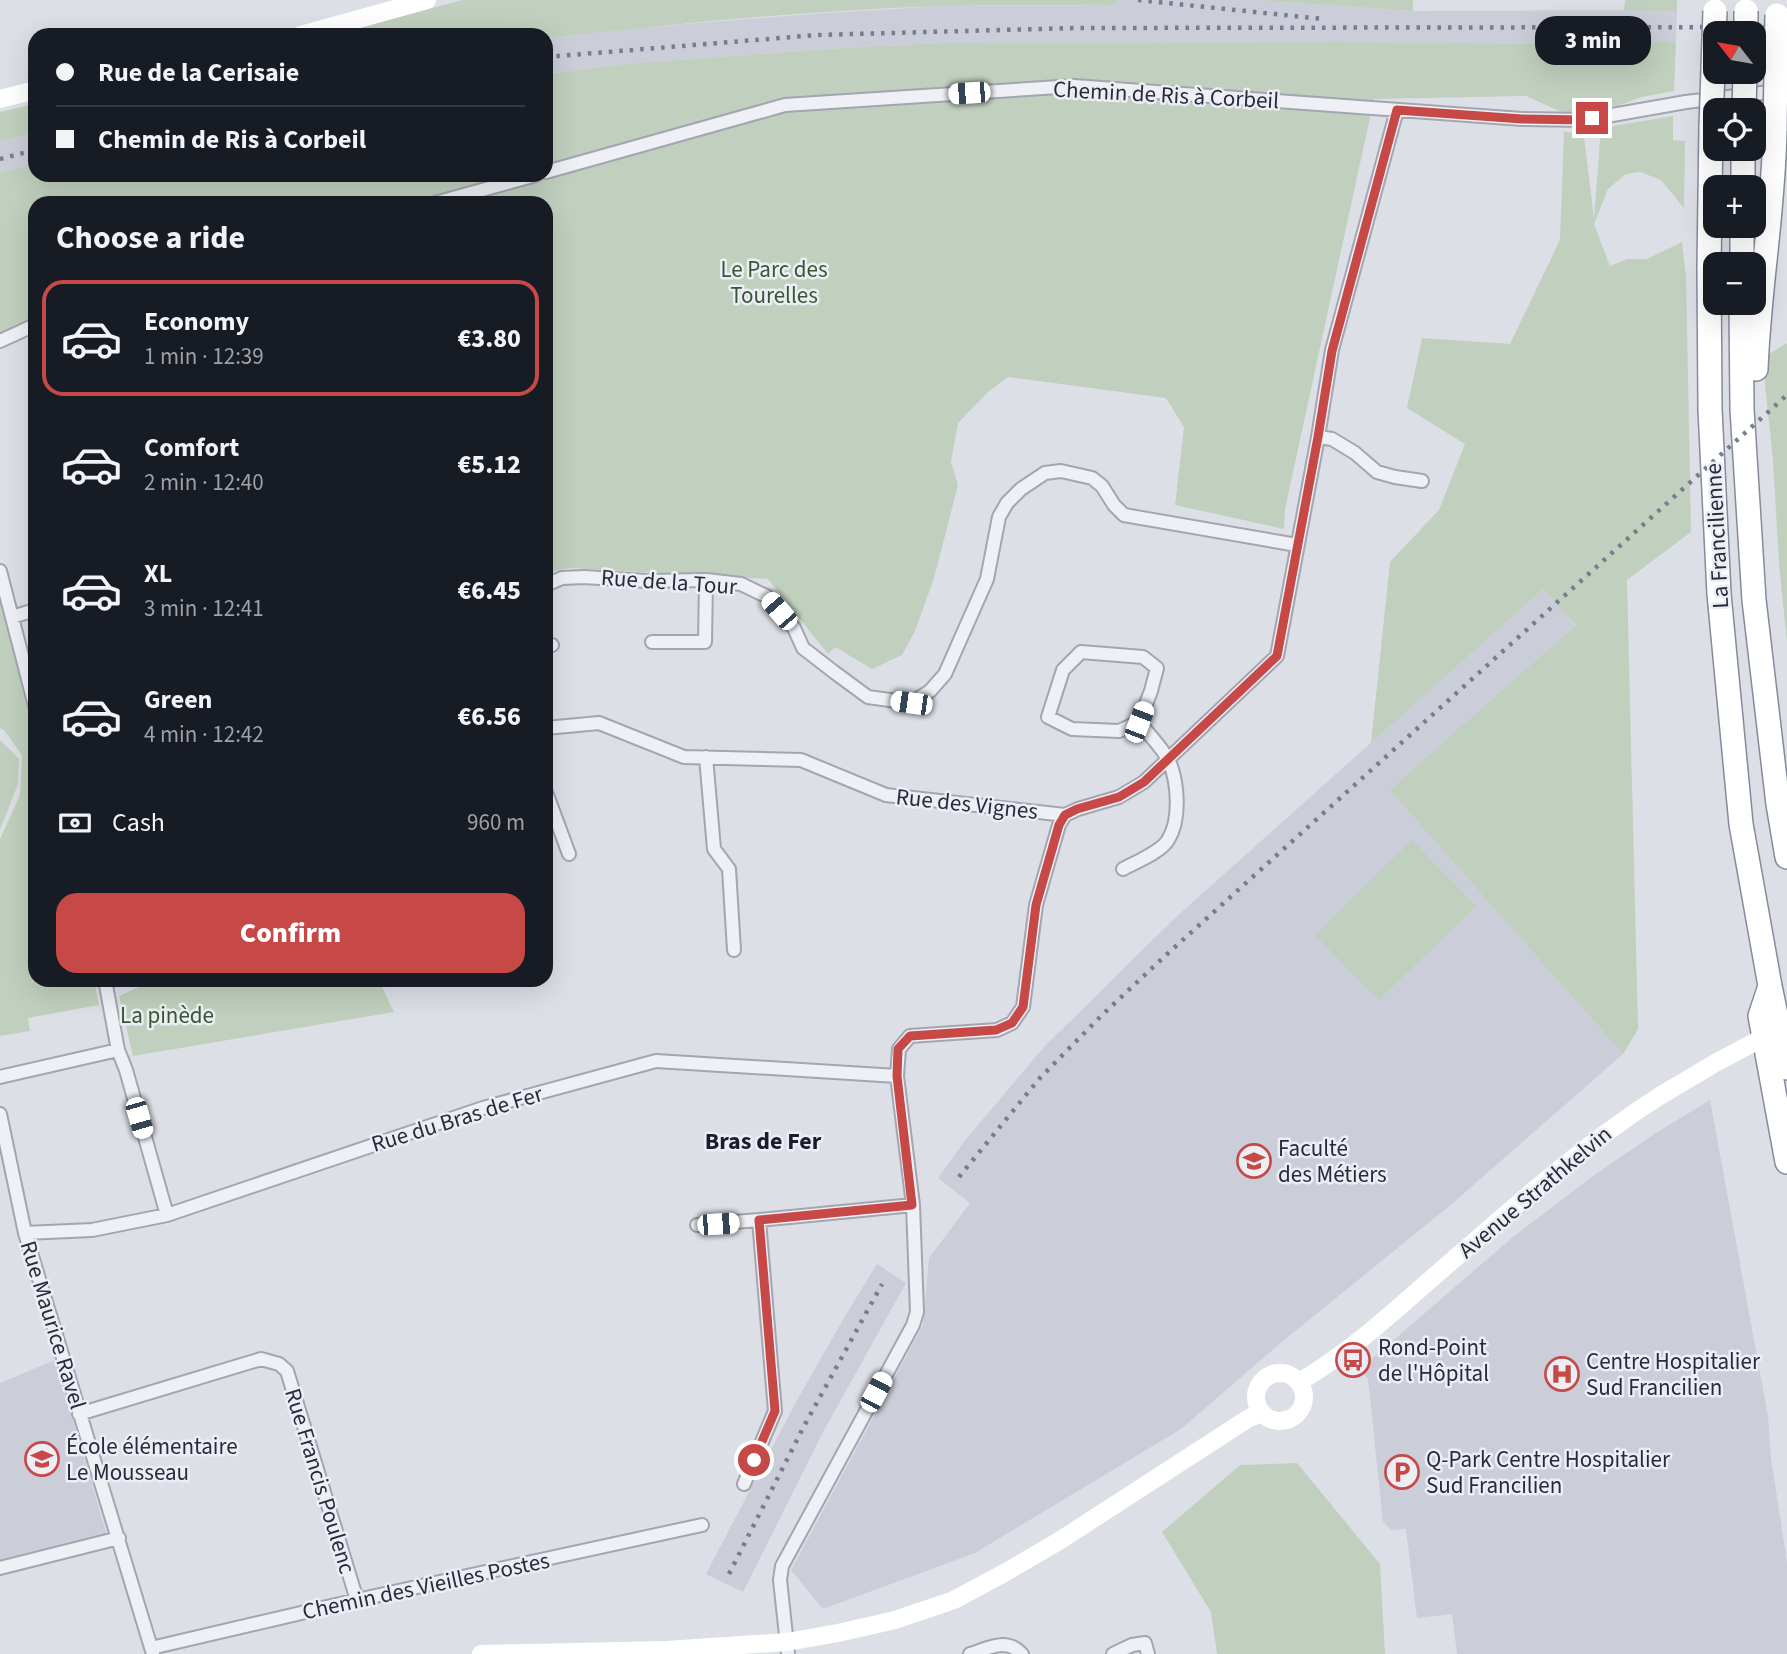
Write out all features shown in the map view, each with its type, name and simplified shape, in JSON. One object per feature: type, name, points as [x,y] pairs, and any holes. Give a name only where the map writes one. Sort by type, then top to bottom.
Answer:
[{"type":"highway","name":"La Francilienne","points":[[1713,4],[1710,409],[1719,594],[1741,824],[1787,1068]]},
{"type":"highway","points":[[1748,487],[1760,301],[1772,201],[1777,7]]},
{"type":"highway","name":"La Francilienne","points":[[1741,315],[1742,409],[1755,600],[1778,804],[1787,857]]},
{"type":"highway","points":[[1770,986],[1760,1016],[1787,1162]]},
{"type":"street","points":[[326,28],[427,0]]},
{"type":"street","name":"Chemin de Ris à Corbeil","points":[[553,170],[785,105],[1074,86],[1522,119],[1584,120],[1787,90]]},
{"type":"street","points":[[0,99],[28,92]]},
{"type":"street","points":[[787,1648],[780,1580],[782,1566],[918,1312],[912,1205],[897,1076],[898,1049],[910,1036],[996,1030],[1012,1023],[1023,1007],[1036,905],[1059,825],[1065,815],[1119,797],[1144,782],[1277,656],[1332,351],[1397,110]]},
{"type":"street","points":[[460,196],[511,182]]},
{"type":"street","points":[[0,341],[28,328]]},
{"type":"street","points":[[1318,437],[1332,439],[1355,453],[1377,472],[1422,481]]},
{"type":"street","name":"Rue de la Tour","points":[[553,582],[562,578],[584,577],[646,581],[706,580],[741,584],[766,596],[794,628],[803,649],[868,696],[911,703],[930,691],[945,674],[987,579],[999,517],[1007,503],[1021,489],[1045,473],[1061,471],[1092,478],[1102,486],[1124,515],[1297,545]]},
{"type":"street","points":[[0,571],[28,679]]},
{"type":"street","points":[[652,642],[705,642],[706,580]]},
{"type":"street","points":[[12,617],[28,612]]},
{"type":"street","points":[[1081,652],[1143,657],[1157,668],[1139,722],[1119,731],[1072,729],[1048,717],[1063,670],[1081,652]]},
{"type":"street","points":[[1123,869],[1144,859],[1167,842],[1176,821],[1177,800],[1168,760],[1139,722]]},
{"type":"street","name":"Rue des Vignes","points":[[553,727],[598,723],[684,757],[801,760],[886,795],[1065,815]]},
{"type":"street","points":[[706,757],[714,849],[729,869],[734,950]]},
{"type":"street","points":[[553,811],[569,854]]},
{"type":"street","points":[[106,987],[118,1050],[167,1215]]},
{"type":"street","name":"Avenue Strathkelvin","points":[[1299,1382],[1317,1372],[1397,1308],[1603,1134],[1663,1094],[1787,1025]]},
{"type":"street","points":[[0,1077],[118,1050]]},
{"type":"street","name":"Rue du Bras de Fer","points":[[25,1233],[92,1230],[167,1215],[483,1108],[656,1061],[897,1076]]},
{"type":"street","name":"Rue Maurice Ravel","points":[[0,1114],[25,1233],[152,1651]]},
{"type":"street","points":[[697,1225],[912,1205]]},
{"type":"street","points":[[744,1484],[775,1411],[759,1220]]},
{"type":"street","name":"Rue Francis Poulenc","points":[[79,1414],[261,1359],[279,1364],[287,1371],[357,1600]]},
{"type":"street","points":[[1286,1373],[1299,1382],[1303,1389],[1304,1404],[1295,1416],[1274,1421],[1262,1413],[1256,1395],[1263,1380],[1270,1375],[1286,1373]]},
{"type":"street","points":[[481,1654],[787,1648],[895,1620],[954,1600],[1059,1541],[1249,1418],[1262,1413]]},
{"type":"street","name":"Chemin des Vieilles Postes","points":[[152,1651],[357,1600],[702,1525]]},
{"type":"street","points":[[0,1568],[119,1538]]},
{"type":"street","points":[[1113,1654],[1132,1645],[1145,1643],[1148,1654]]},
{"type":"street","points":[[970,1654],[1006,1644],[1015,1646],[1022,1654]]},
{"type":"shaded area","points":[[1118,0],[1253,0],[1413,11],[1677,12],[1676,42],[941,43],[624,64],[553,73],[553,37],[810,14],[942,6],[1114,5]]},
{"type":"shaded area","points":[[28,134],[28,166],[0,172],[0,142]]},
{"type":"shaded area","name":"Faculté des Métiers","points":[[1544,588],[1576,626],[1391,790],[1623,1054],[1453,1203],[1283,1341],[1181,1429],[975,1553],[823,1609],[791,1570],[923,1325],[929,1258],[970,1203],[938,1178],[967,1138],[1044,1047],[1176,917]]},
{"type":"shaded area","name":"Centre Hospitalier Sud Francilien","points":[[1710,1100],[1768,1416],[1771,1458],[1787,1562],[1787,1654],[1457,1654],[1452,1614],[1417,1618],[1406,1529],[1391,1530],[1383,1522],[1368,1379],[1360,1369],[1514,1236],[1597,1173]]},
{"type":"shaded area","points":[[877,1264],[906,1283],[822,1434],[743,1592],[706,1574],[796,1402]]},
{"type":"shaded area","name":"École élémentaire Le Mousseau","points":[[55,1360],[107,1535],[0,1560],[0,1383]]},
{"type":"green space","points":[[462,0],[1118,0],[1114,5],[944,6],[794,14],[553,37],[553,28],[357,28]]},
{"type":"green space","points":[[1253,0],[1413,0],[1413,11]]},
{"type":"green space","points":[[1625,0],[1677,0],[1677,12],[1624,10]]},
{"type":"green space","name":"Le Parc des Tourelles","points":[[1603,41],[1676,42],[1674,91],[1642,97],[1617,106],[1564,113],[1526,96],[1374,99],[1285,509],[1284,529],[1175,505],[1184,427],[1166,398],[1008,377],[988,392],[958,423],[951,462],[958,485],[934,578],[915,631],[902,655],[872,669],[835,647],[828,654],[768,579],[570,568],[553,572],[553,196],[28,196],[28,322],[0,336],[0,172],[28,166],[28,182],[553,182],[553,73],[624,64],[941,43],[1574,44]]},
{"type":"green space","points":[[28,106],[28,134],[0,142],[0,112]]},
{"type":"green space","points":[[1673,116],[1673,140],[1685,141],[1684,208],[1661,180],[1640,172],[1626,174],[1608,189],[1594,224],[1610,266],[1627,259],[1647,259],[1682,242],[1686,277],[1691,532],[1627,580],[1638,1029],[1623,1054],[1390,790],[1576,625],[1543,589],[1371,743],[1390,562],[1439,510],[1465,444],[1407,408],[1422,338],[1510,344],[1560,240],[1564,131],[1584,136],[1594,219],[1601,128]]},
{"type":"green space","points":[[1787,343],[1787,642],[1764,374],[1766,356]]},
{"type":"green space","points":[[0,595],[28,709],[28,987],[95,987],[99,1005],[28,1018],[30,1031],[0,1036],[0,839],[20,795],[22,755],[0,728]]},
{"type":"green space","points":[[0,740],[19,759],[18,784],[0,830]]},
{"type":"green space","points":[[1412,840],[1476,906],[1379,1000],[1315,935]]},
{"type":"green space","name":"La pinède","points":[[139,987],[382,987],[394,1012],[133,1056],[119,996]]},
{"type":"green space","points":[[1297,1463],[1380,1564],[1385,1654],[1217,1654],[1211,1612],[1162,1532],[1240,1465]]},
{"type":"railway","points":[[1138,0],[1323,19]]},
{"type":"railway","points":[[553,56],[817,35],[1075,28],[1787,27]]},
{"type":"railway","points":[[0,159],[28,152]]},
{"type":"railway","points":[[959,1177],[1039,1079],[1101,1016],[1787,395]]},
{"type":"railway","points":[[729,1574],[803,1428],[882,1284]]},
{"type":"place","name":"Faculté des Métiers","points":[[1254,1161]]},
{"type":"place","name":"Rond-Point de l'Hôpital","points":[[1353,1360]]},
{"type":"place","name":"Centre Hospitalier Sud Francilien","points":[[1562,1374]]},
{"type":"place","name":"École élémentaire Le Mousseau","points":[[42,1459]]},
{"type":"place","name":"Q-Park Centre Hospitalier Sud Francilien","points":[[1402,1472]]},
{"type":"district","name":"Bras de Fer","points":[[763,1141]]},
{"type":"route","points":[[754,1460],[775,1411],[759,1220],[912,1205],[897,1076],[898,1049],[910,1036],[996,1030],[1012,1023],[1023,1007],[1036,905],[1059,825],[1065,815],[1119,797],[1144,782],[1277,656],[1332,351],[1397,110],[1522,119],[1592,118]]}]
